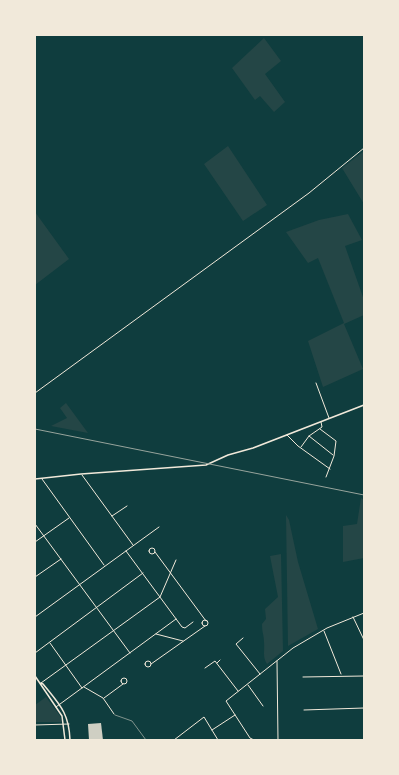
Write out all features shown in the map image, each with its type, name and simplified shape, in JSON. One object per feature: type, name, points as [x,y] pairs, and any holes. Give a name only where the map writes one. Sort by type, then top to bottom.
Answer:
[{"type":"street","points":[[35,393],[309,194],[364,148]]},
{"type":"street","points":[[316,383],[329,419]]},
{"type":"street","points":[[35,479],[210,464],[228,455],[364,405]]},
{"type":"street","points":[[300,447],[309,436],[322,427],[321,422]]},
{"type":"street","points":[[320,429],[336,441],[334,456],[326,477]]},
{"type":"street","points":[[287,434],[300,447],[330,469]]},
{"type":"street","points":[[309,436],[334,456]]},
{"type":"street","points":[[80,474],[133,546]]},
{"type":"street","points":[[42,478],[105,566]]},
{"type":"street","points":[[112,517],[127,506]]},
{"type":"street","points":[[35,542],[70,517]]},
{"type":"street","points":[[35,524],[130,653]]},
{"type":"street","points":[[35,617],[159,528]]},
{"type":"street","points":[[126,551],[182,627],[185,628],[193,622]]},
{"type":"street","points":[[151,664],[202,629],[208,623],[155,552]]},
{"type":"street","points":[[35,577],[61,559]]},
{"type":"street","points":[[40,683],[160,597],[176,560]]},
{"type":"street","points":[[35,653],[143,573]]},
{"type":"street","points":[[254,740],[250,738],[226,701],[293,648],[324,630],[364,613]]},
{"type":"street","points":[[202,629],[204,617]]},
{"type":"street","points":[[353,617],[364,640]]},
{"type":"street","points":[[56,708],[176,619]]},
{"type":"street","points":[[324,630],[341,675]]},
{"type":"street","points":[[155,634],[183,642]]},
{"type":"street","points":[[243,638],[236,644],[260,674]]},
{"type":"street","points":[[49,643],[83,688],[103,698],[114,714]]},
{"type":"street","points":[[216,664],[220,660]]},
{"type":"street","points":[[205,668],[214,661],[238,692]]},
{"type":"street","points":[[278,661],[278,740]]},
{"type":"street","points":[[303,677],[341,675],[364,676]]},
{"type":"street","points":[[35,676],[40,683],[40,686],[62,716],[65,740]]},
{"type":"street","points":[[40,683],[44,684],[60,705],[69,724],[70,740]]},
{"type":"street","points":[[103,698],[123,684]]},
{"type":"street","points":[[248,684],[263,706]]},
{"type":"street","points":[[304,710],[364,708]]},
{"type":"street","points":[[212,730],[235,715]]},
{"type":"street","points":[[174,740],[204,717],[218,740]]},
{"type":"street","points":[[35,725],[69,724]]},
{"type":"lane","points":[[114,714],[132,721],[146,740]]},
{"type":"shaded area","points":[[264,38],[281,61],[265,74],[285,102],[274,112],[260,96],[255,100],[232,68]]},
{"type":"shaded area","points":[[228,146],[267,205],[243,221],[204,164]]},
{"type":"shaded area","points":[[364,151],[364,204],[342,168]]},
{"type":"shaded area","points":[[35,212],[69,259],[35,285]]},
{"type":"shaded area","points":[[348,214],[362,240],[345,246],[364,300],[364,315],[344,324],[363,369],[323,387],[308,341],[344,323],[318,258],[308,263],[286,232],[319,220]]},
{"type":"shaded area","points":[[66,403],[88,433],[51,426],[67,418],[60,408]]},
{"type":"shaded area","points":[[361,498],[364,500],[364,558],[343,562],[343,526],[357,524]]},
{"type":"shaded area","points":[[286,515],[289,520],[298,562],[318,629],[288,646]]},
{"type":"shaded area","points":[[281,554],[283,651],[267,664],[264,656],[262,624],[266,619],[265,609],[278,597],[270,556]]},
{"type":"shaded area","points":[[46,697],[60,716],[62,722],[35,722],[35,705]]},
{"type":"building","points":[[101,723],[103,740],[89,740],[88,724]]},
{"type":"railway","points":[[35,429],[364,495]]}]
